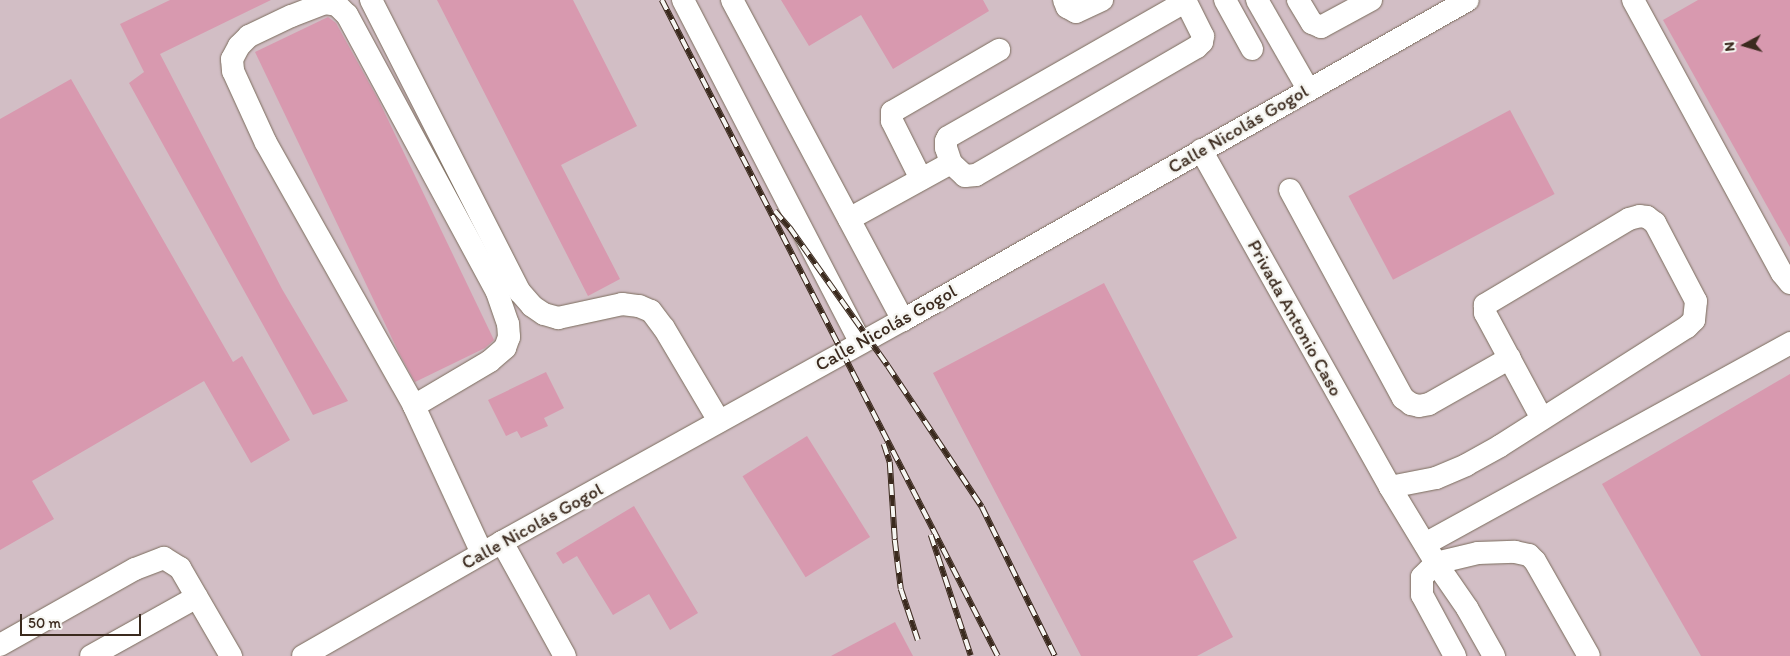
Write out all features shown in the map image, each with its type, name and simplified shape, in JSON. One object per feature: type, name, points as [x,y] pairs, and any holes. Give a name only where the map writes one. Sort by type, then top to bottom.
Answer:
[{"type":"street","points":[[371,0],[520,292],[532,306],[544,314],[558,318],[622,304],[639,306],[651,311],[664,328],[719,421]]},
{"type":"street","points":[[682,0],[861,343]]},
{"type":"street","points":[[732,0],[903,320]]},
{"type":"street","points":[[1064,0],[1067,7],[1076,12],[1102,0]]},
{"type":"street","points":[[1225,0],[1252,49]]},
{"type":"street","points":[[1283,0],[1260,6],[1308,89]]},
{"type":"street","points":[[1298,0],[1312,22],[1321,26],[1371,0]]},
{"type":"street","name":"Calle Nicolás Gogol","points":[[303,656],[482,553],[903,320],[1468,0]]},
{"type":"street","points":[[1633,0],[1782,274],[1790,283]]},
{"type":"street","points":[[1185,1],[1203,36],[1202,42],[1197,47],[976,175],[965,176],[951,163],[946,148],[948,137],[1185,1]]},
{"type":"street","points":[[414,406],[490,361],[505,348],[509,338],[508,324],[497,292],[347,15],[338,5],[325,3],[248,36],[239,46],[232,59],[233,71],[266,143],[414,406],[482,553]]},
{"type":"street","points":[[921,179],[892,121],[892,112],[999,50]]},
{"type":"street","name":"Privada Antonio Caso","points":[[1201,150],[1390,487],[1436,563],[1467,608],[1494,656]]},
{"type":"street","points":[[849,219],[951,163]]},
{"type":"street","points":[[1290,190],[1403,398],[1411,404],[1419,406],[1429,404],[1510,358]]},
{"type":"street","points":[[1390,487],[1436,478],[1466,465],[1542,419],[1687,327],[1694,320],[1696,301],[1655,223],[1640,216],[1629,218],[1487,302],[1485,305],[1485,313],[1542,419]]},
{"type":"street","points":[[1425,544],[1790,343]]},
{"type":"street","points":[[502,542],[565,656]]},
{"type":"street","points":[[1455,656],[1422,595],[1420,586],[1422,577],[1436,563],[1478,553],[1515,552],[1529,556],[1535,561],[1589,656]]},
{"type":"street","points":[[0,645],[90,593],[158,558],[170,560],[180,568],[231,656]]},
{"type":"street","points":[[91,656],[197,598]]},
{"type":"shaded area","points":[[0,0],[1790,0],[1790,656],[0,656]]},
{"type":"building","points":[[170,0],[271,0],[160,54],[282,289],[348,401],[313,415],[129,83],[144,72],[120,24]]},
{"type":"building","points":[[437,0],[573,0],[637,126],[561,165],[620,279],[588,296]]},
{"type":"building","points":[[781,0],[983,0],[989,11],[893,69],[861,15],[809,46]]},
{"type":"building","points":[[1698,0],[1790,0],[1790,247],[1663,20]]},
{"type":"building","points":[[328,17],[336,23],[379,101],[494,340],[485,348],[415,382],[399,353],[255,52]]},
{"type":"building","points":[[71,79],[233,362],[242,356],[290,440],[251,463],[204,381],[32,481],[54,519],[0,550],[0,119]]},
{"type":"building","points":[[1510,110],[1555,194],[1393,280],[1348,196]]},
{"type":"building","points":[[1104,283],[1237,538],[1193,561],[1233,637],[1197,656],[1081,656],[933,373]]},
{"type":"building","points":[[546,372],[564,408],[544,418],[548,426],[521,438],[517,431],[506,436],[488,400]]},
{"type":"building","points":[[1790,374],[1790,656],[1701,656],[1602,484]]},
{"type":"building","points":[[807,436],[870,537],[806,577],[743,476]]},
{"type":"building","points":[[634,506],[698,613],[670,630],[649,594],[613,615],[577,556],[563,564],[556,553]]},
{"type":"building","points":[[895,622],[913,656],[831,656]]},
{"type":"railway","points":[[662,0],[998,656]]},
{"type":"railway","points":[[775,211],[790,228],[888,366],[982,507],[1055,656]]},
{"type":"railway","points":[[884,444],[890,462],[895,540],[901,589],[918,640]]},
{"type":"railway","points":[[931,535],[971,656]]}]
